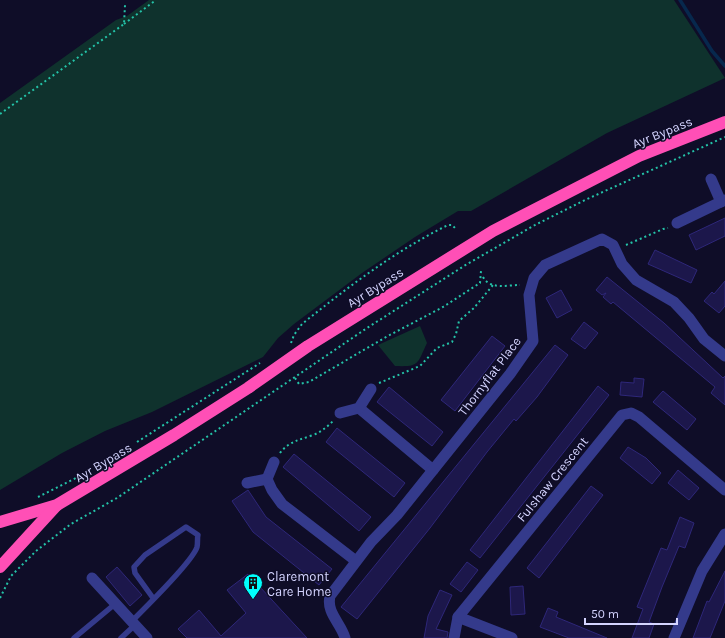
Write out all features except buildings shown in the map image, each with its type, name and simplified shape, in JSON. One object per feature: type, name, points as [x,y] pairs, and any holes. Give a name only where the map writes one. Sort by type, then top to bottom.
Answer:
[{"type":"highway","name":"Ayr Bypass","points":[[0,522],[57,505],[174,435],[248,388],[308,346],[493,231],[639,156],[725,122]]},
{"type":"highway","name":"Ayr Bypass","points":[[0,567],[57,505]]},
{"type":"street","points":[[676,223],[723,201],[711,179]]},
{"type":"street","name":"Thornyflat Place","points":[[345,638],[343,631],[331,612],[328,604],[330,596],[371,542],[397,515],[510,374],[533,341],[529,295],[534,278],[545,265],[602,239],[613,245],[622,264],[636,280],[674,302],[689,318],[704,339],[724,352]]},
{"type":"street","points":[[336,417],[359,408],[373,389]]},
{"type":"street","points":[[359,408],[433,470]]},
{"type":"street","name":"Fulshaw Crescent","points":[[458,617],[622,415],[631,413],[639,417],[725,490]]},
{"type":"street","points":[[274,462],[267,479],[272,490],[282,504],[356,561]]},
{"type":"street","points":[[247,483],[267,479]]},
{"type":"street","points":[[674,638],[702,571],[725,534]]},
{"type":"street","points":[[92,578],[147,638]]},
{"type":"street","points":[[454,638],[458,617],[512,638]]},
{"type":"lane","points":[[121,638],[153,598],[189,561],[197,547],[198,535],[186,527],[145,555],[134,567],[135,573],[153,598]]},
{"type":"lane","points":[[74,638],[115,604]]},
{"type":"path","points":[[0,114],[156,0]]},
{"type":"path","points":[[124,24],[125,5]]},
{"type":"path","points":[[0,598],[12,576],[36,551],[72,524],[118,498],[367,328],[464,266],[508,240],[610,188],[725,137]]},
{"type":"path","points":[[616,250],[663,229],[677,227],[676,223]]},
{"type":"path","points":[[290,346],[294,335],[302,324],[370,272],[420,239],[448,225],[452,225],[457,230]]},
{"type":"path","points":[[481,271],[486,282],[493,285],[532,286]]},
{"type":"path","points":[[295,378],[300,384],[309,382],[386,337],[443,307],[480,283],[482,276]]},
{"type":"path","points":[[373,389],[379,383],[420,366],[437,348],[452,342],[456,334],[459,321],[474,308],[493,285]]},
{"type":"path","points":[[274,462],[285,447],[296,440],[324,429],[336,417]]},
{"type":"green space","points":[[149,0],[674,0],[725,78],[607,133],[471,211],[458,211],[415,237],[362,273],[294,324],[278,338],[263,357],[152,412],[105,431],[62,453],[0,490],[0,103],[116,20],[127,16]]},
{"type":"green space","points":[[420,326],[427,343],[419,360],[417,363],[409,366],[395,366],[378,345]]},
{"type":"waterway","points":[[680,0],[712,51],[725,66]]},
{"type":"place","name":"Claremont Care Home","points":[[253,600]]}]
